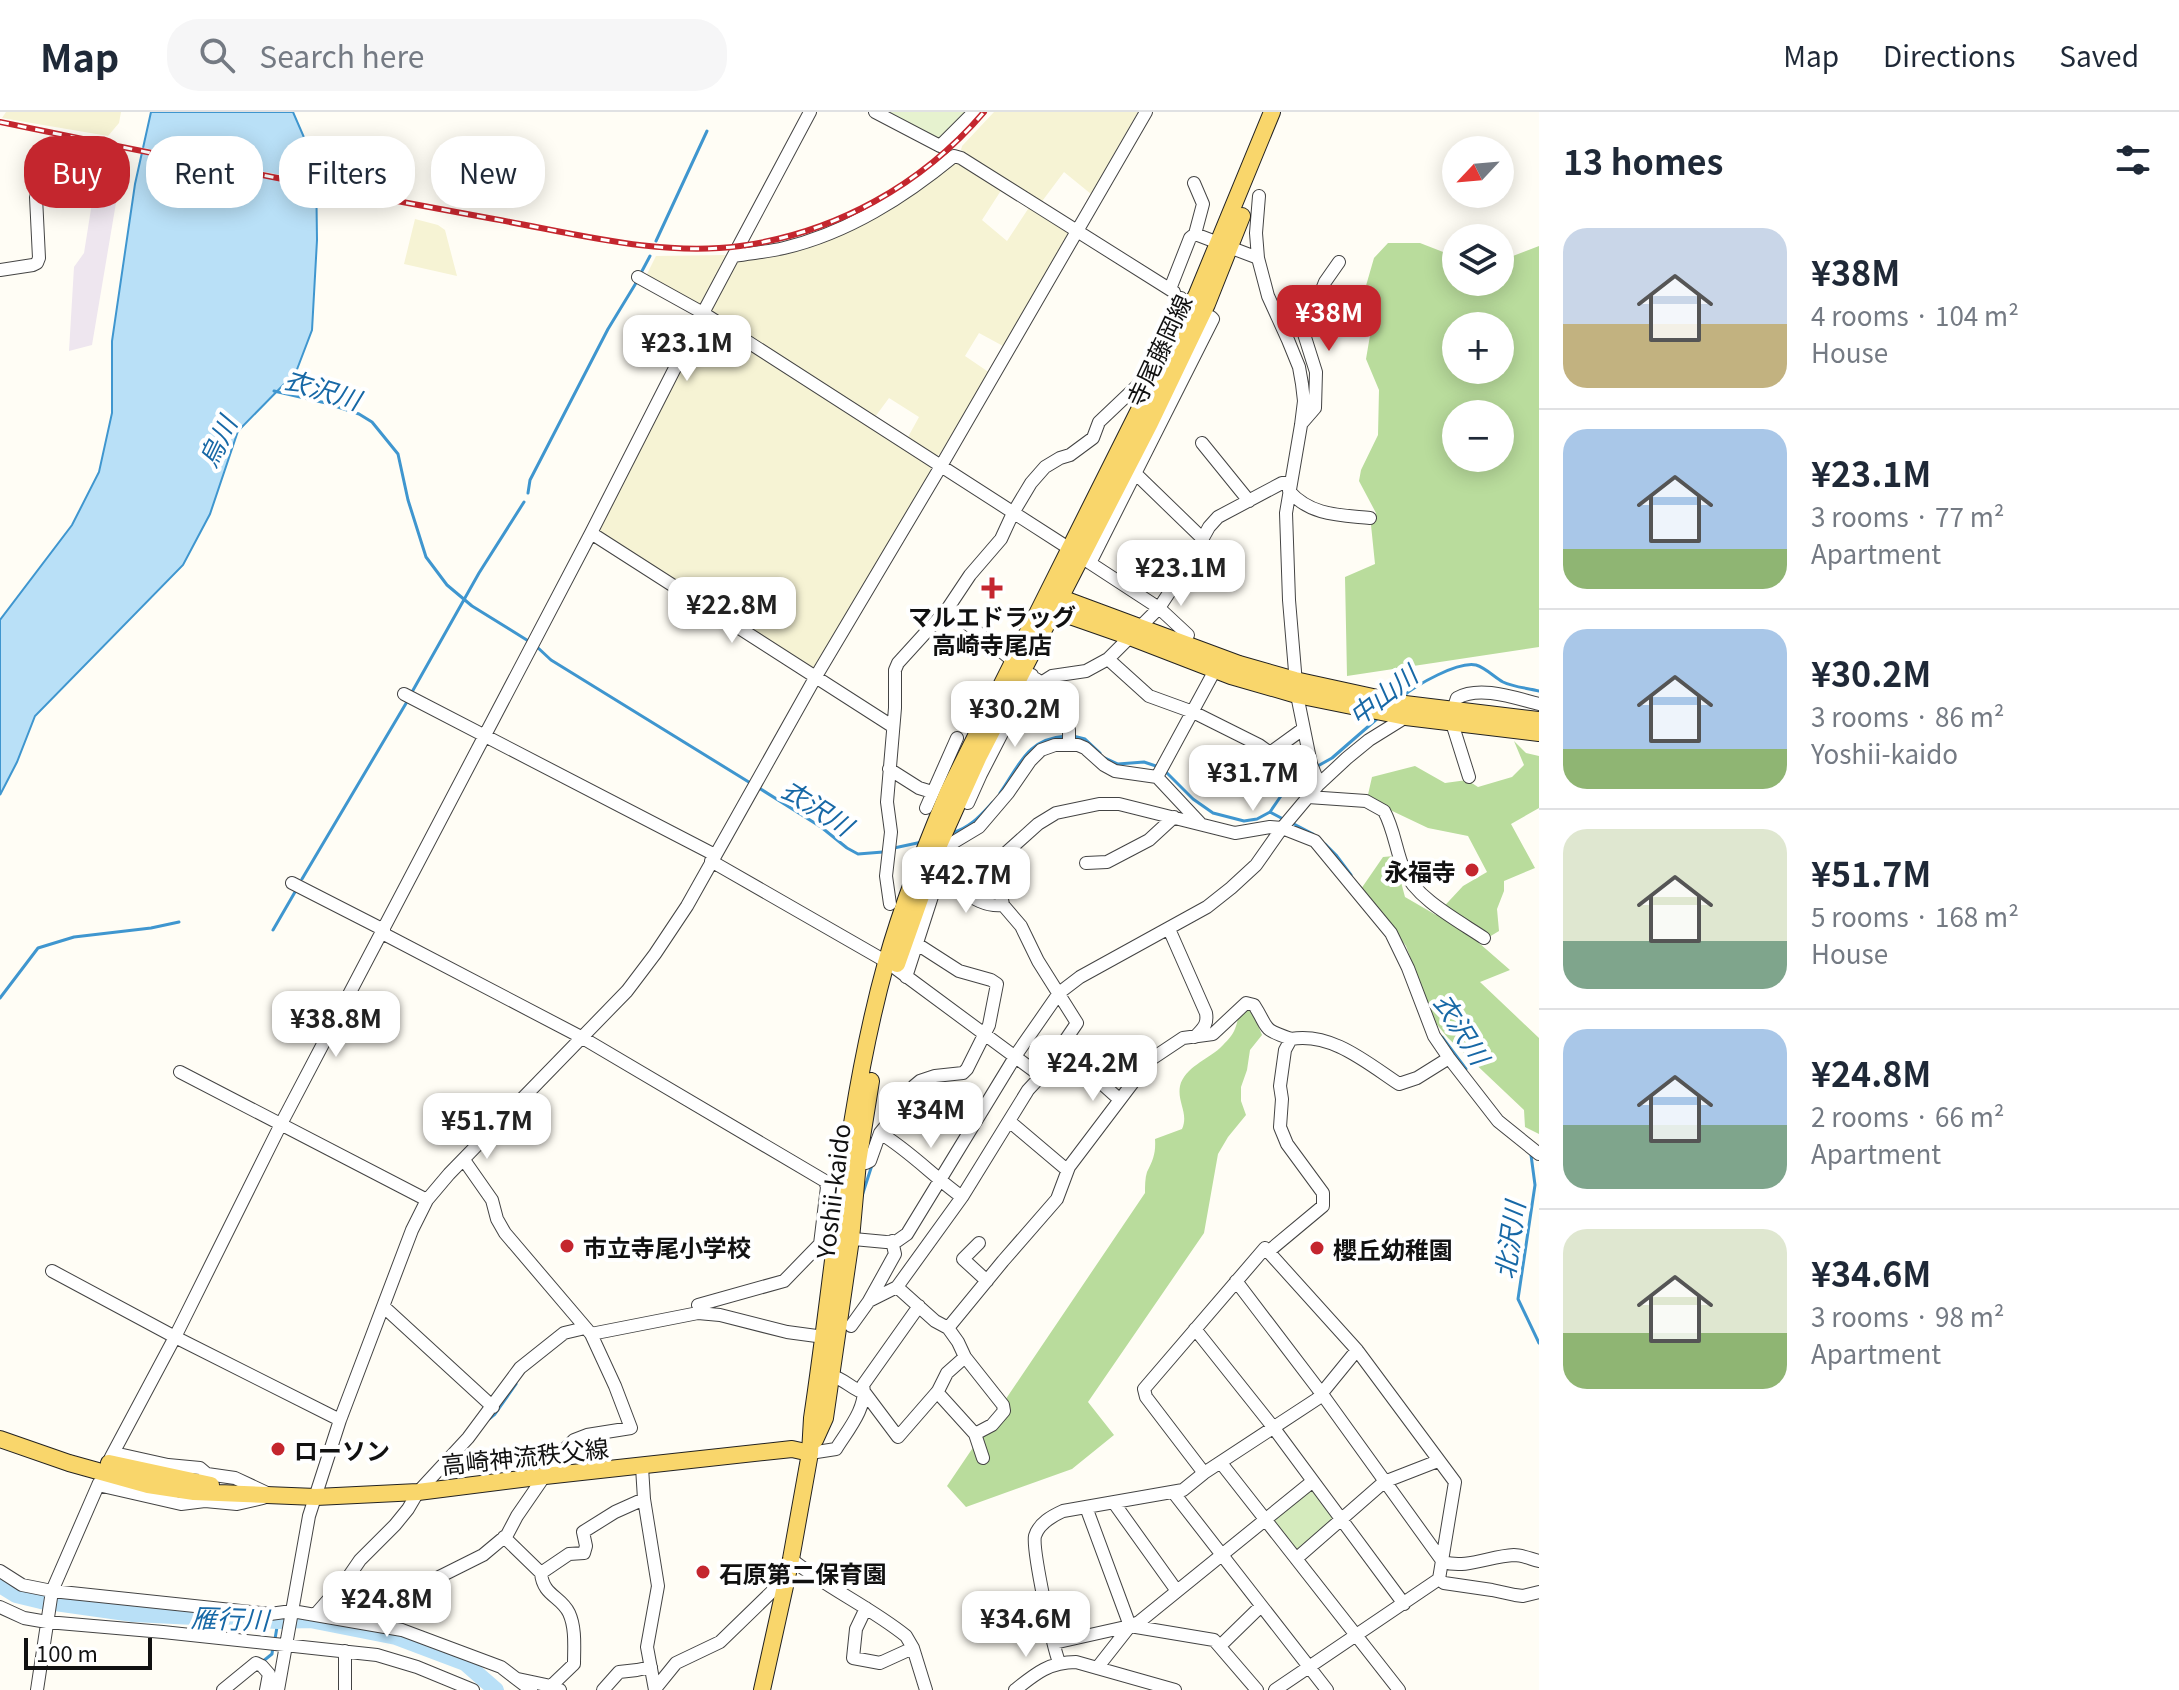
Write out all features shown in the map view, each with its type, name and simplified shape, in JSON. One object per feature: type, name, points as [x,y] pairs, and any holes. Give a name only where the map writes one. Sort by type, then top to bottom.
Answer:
[{"type":"main road","name":"寺尾藤岡線","points":[[1051,602],[1080,556],[1150,423],[1207,304],[1225,245],[1252,189],[1273,112]]},
{"type":"main road","points":[[1051,602],[1134,633],[1239,664],[1296,688],[1374,712],[1398,709]]},
{"type":"main road","name":"Yoshii-kaido","points":[[932,842],[949,820],[979,756],[1028,672],[1051,602]]},
{"type":"main road","points":[[1134,633],[1215,670],[1398,709],[1539,733]]},
{"type":"main road","name":"Yoshii-kaido","points":[[762,1690],[790,1568],[810,1453],[812,1418],[858,1089],[932,842],[973,739],[1028,672]]},
{"type":"main road","points":[[1452,716],[1539,720]]},
{"type":"main road","name":"Yoshii-kaido","points":[[810,1453],[825,1418],[831,1376],[837,1237],[858,1162],[870,1088],[896,969]]},
{"type":"main road","name":"高崎神流秩父線","points":[[0,1428],[84,1457],[244,1493]]},
{"type":"main road","name":"高崎神流秩父線","points":[[0,1439],[69,1463],[148,1485],[194,1492],[316,1497],[418,1492],[792,1449],[810,1453]]},
{"type":"street","points":[[273,1496],[235,1478],[207,1474],[200,1468],[113,1455],[281,1124],[810,112]]},
{"type":"street","points":[[875,112],[940,146],[974,112]]},
{"type":"street","points":[[278,1690],[309,1516],[340,1420],[412,1230],[427,1200],[627,991],[687,906],[815,678],[1146,112]]},
{"type":"street","points":[[734,256],[783,248],[842,228],[897,199],[954,156],[1183,299],[1138,385],[1099,422],[1093,438],[1070,455],[1045,467],[1031,483],[1001,539],[970,575],[948,608],[898,663],[895,670],[887,802],[891,832],[886,876],[890,904]]},
{"type":"street","points":[[1170,289],[1190,238],[1195,234],[1203,204],[1194,183]]},
{"type":"street","points":[[698,1305],[784,1281],[820,1244],[837,1237],[897,1241],[907,1234],[1015,1058],[1059,993],[1080,977],[1207,907],[1256,865],[1308,797],[1315,774],[1296,688],[1286,513],[1304,401],[1299,367],[1268,296],[1258,258],[1256,233],[1259,196]]},
{"type":"street","points":[[0,270],[37,263],[36,208]]},
{"type":"street","points":[[1195,234],[1258,258]]},
{"type":"street","points":[[1302,423],[1315,408],[1316,372],[1304,334],[1325,282],[1339,262]]},
{"type":"street","points":[[638,277],[703,313],[1080,556],[1159,608],[1188,635]]},
{"type":"street","points":[[1080,556],[1136,474],[1213,319],[1211,317]]},
{"type":"street","points":[[1202,443],[1249,501]]},
{"type":"street","points":[[1136,474],[1202,538]]},
{"type":"street","points":[[1028,672],[1052,676],[1086,671],[1108,659],[1159,608],[1218,517],[1282,483],[1290,486],[1297,500],[1310,508],[1326,514],[1370,518]]},
{"type":"street","points":[[591,533],[892,726]]},
{"type":"street","points":[[948,608],[1028,672],[1069,730],[1069,744]]},
{"type":"street","points":[[1108,659],[1149,696],[1193,712],[1270,753],[1303,729]]},
{"type":"street","points":[[1157,777],[1215,670]]},
{"type":"street","points":[[968,803],[1028,672]]},
{"type":"street","points":[[1469,777],[1452,716],[1457,698],[1475,693],[1539,704]]},
{"type":"street","points":[[404,694],[713,858],[896,969],[1041,1076]]},
{"type":"street","points":[[1315,774],[1347,758],[1398,709]]},
{"type":"street","points":[[926,808],[957,738]]},
{"type":"street","points":[[896,969],[917,944],[938,877],[954,842],[979,827],[1041,750],[1069,744],[1085,748],[1115,771],[1157,777],[1200,823]]},
{"type":"street","points":[[889,769],[919,788],[932,792]]},
{"type":"street","points":[[1308,797],[1366,801],[1384,811],[1409,883],[1443,911],[1484,938]]},
{"type":"street","points":[[869,1301],[897,1287],[962,1197],[1028,1090],[1077,1023],[1038,961],[1021,926],[1003,905],[996,865],[1038,824],[1056,813],[1077,807],[1119,804],[1235,833],[1282,828],[1315,841],[1391,933],[1434,1036],[1449,1058],[1498,1121],[1539,1154]]},
{"type":"street","points":[[1086,863],[1107,862],[1149,840],[1174,817]]},
{"type":"street","points":[[938,877],[977,901],[991,906],[1003,905]]},
{"type":"street","points":[[292,883],[581,1037],[825,1181],[837,1237]]},
{"type":"street","points":[[1169,929],[1206,1013],[1207,1022],[1195,1037]]},
{"type":"street","points":[[858,1162],[870,1161],[880,1133],[914,1086],[935,1076],[963,1073],[967,1069],[989,1025],[997,984],[959,971],[917,944]]},
{"type":"street","points":[[948,1328],[1057,1199],[1067,1170],[1150,1060],[1176,1042],[1213,1034],[1246,1003],[1254,1005],[1269,1031],[1291,1039],[1307,1037],[1334,1045],[1365,1060],[1399,1084],[1417,1078],[1449,1058]]},
{"type":"street","points":[[1269,1251],[1323,1206],[1323,1193],[1287,1144],[1280,1127],[1280,1086],[1285,1050],[1291,1039]]},
{"type":"street","points":[[1061,1047],[1119,1099]]},
{"type":"street","points":[[180,1072],[427,1200]]},
{"type":"street","points":[[1009,1121],[1067,1170]]},
{"type":"street","points":[[880,1133],[962,1197]]},
{"type":"street","points":[[386,1626],[415,1589],[483,1555],[504,1537],[559,1455],[574,1440],[631,1428],[588,1331],[505,1233],[492,1200],[464,1160]]},
{"type":"street","points":[[851,1326],[895,1254],[892,1241]]},
{"type":"street","points":[[979,1243],[963,1259],[987,1281]]},
{"type":"street","points":[[1204,1473],[1144,1393],[1146,1386],[1263,1249],[1269,1251],[1357,1350],[1455,1482],[1439,1579],[1275,1690]]},
{"type":"street","points":[[52,1271],[340,1420]]},
{"type":"street","points":[[1236,1281],[1443,1562],[1470,1563],[1512,1555],[1539,1561]]},
{"type":"street","points":[[897,1287],[935,1321],[948,1328],[965,1357],[1003,1405],[1004,1411],[992,1425],[975,1434]]},
{"type":"street","points":[[919,1306],[863,1385],[865,1393],[898,1437],[937,1392],[947,1373],[965,1357]]},
{"type":"street","points":[[384,1307],[493,1407]]},
{"type":"street","points":[[315,1615],[360,1560],[395,1525],[418,1492],[468,1438],[520,1368],[564,1333],[698,1313],[824,1337]]},
{"type":"street","points":[[1195,1329],[1273,1427],[1404,1604]]},
{"type":"street","points":[[1059,1662],[1035,1554],[1036,1535],[1041,1526],[1063,1511],[1183,1490],[1322,1394],[1357,1350]]},
{"type":"street","points":[[831,1376],[865,1393]]},
{"type":"street","points":[[937,1392],[975,1434],[983,1458]]},
{"type":"street","points":[[810,1453],[836,1449],[865,1393]]},
{"type":"street","points":[[1297,1558],[1384,1482],[1438,1461]]},
{"type":"street","points":[[1221,1463],[1399,1690]]},
{"type":"street","points":[[642,1467],[658,1586],[647,1647],[655,1689]]},
{"type":"street","points":[[1054,1643],[1139,1622],[1313,1481]]},
{"type":"street","points":[[39,1690],[52,1591],[99,1484],[181,1504],[205,1501],[237,1504],[273,1496]]},
{"type":"street","points":[[1173,1492],[1327,1690]]},
{"type":"street","points":[[541,1573],[569,1554],[584,1553],[583,1532],[644,1499]]},
{"type":"street","points":[[1114,1503],[1177,1591]]},
{"type":"street","points":[[1086,1507],[1130,1626]]},
{"type":"street","points":[[504,1537],[541,1573],[542,1585],[569,1612],[574,1632],[574,1664],[556,1688],[515,1678]]},
{"type":"street","points":[[655,1689],[676,1663],[720,1642],[790,1568],[829,1584],[906,1636],[926,1690]]},
{"type":"street","points":[[0,1571],[22,1585],[52,1591],[270,1614],[292,1611],[386,1626],[501,1667],[531,1690]]},
{"type":"street","points":[[1439,1579],[1444,1583],[1515,1595],[1539,1592]]},
{"type":"street","points":[[1220,1646],[1261,1606]]},
{"type":"street","points":[[0,1607],[24,1618],[47,1622],[377,1655],[417,1667],[473,1690]]},
{"type":"street","points":[[866,1608],[856,1629],[853,1658],[880,1663],[913,1648]]},
{"type":"street","points":[[1130,1626],[1214,1640],[1257,1690]]},
{"type":"street","points":[[1097,1668],[1130,1626]]},
{"type":"street","points":[[345,1651],[345,1690]]},
{"type":"street","points":[[1015,1690],[1037,1673],[1059,1662],[1076,1662],[1175,1690]]},
{"type":"street","points":[[223,1690],[256,1663],[269,1674],[266,1690]]},
{"type":"street","points":[[234,1690],[262,1666]]},
{"type":"street","points":[[603,1690],[619,1672],[651,1667]]},
{"type":"shaded area","points":[[6,112],[121,112],[119,123],[108,136],[2,118]]},
{"type":"shaded area","points":[[994,112],[1138,112],[1091,194],[1064,172],[1040,204],[961,150]]},
{"type":"shaded area","points":[[953,159],[1002,189],[982,220],[1007,241],[1030,206],[1069,233],[1003,346],[979,333],[965,356],[990,373],[936,456],[908,437],[919,417],[889,398],[875,417],[709,308],[735,261],[806,246]]},
{"type":"shaded area","points":[[115,208],[92,345],[69,351],[74,267],[84,253],[91,209]]},
{"type":"shaded area","points":[[415,219],[445,230],[457,276],[404,264]]},
{"type":"shaded area","points":[[726,255],[701,307],[646,276],[656,256]]},
{"type":"shaded area","points":[[705,321],[931,468],[815,672],[598,531]]},
{"type":"green space","points":[[881,112],[971,112],[939,142]]},
{"type":"green space","points":[[1388,243],[1420,243],[1442,252],[1442,296],[1514,296],[1514,256],[1539,246],[1539,647],[1347,676],[1345,577],[1375,564],[1371,525],[1376,513],[1359,481],[1378,435],[1379,390],[1366,359],[1374,312],[1361,303],[1374,258]]},
{"type":"green space","points":[[1514,741],[1526,753],[1539,756],[1539,808],[1511,824],[1535,868],[1504,881],[1504,891],[1497,909],[1499,931],[1479,943],[1510,970],[1480,982],[1539,1038],[1539,1134],[1525,1127],[1524,1110],[1434,1021],[1406,946],[1361,889],[1383,857],[1394,856],[1405,897],[1436,915],[1463,886],[1487,872],[1468,836],[1428,828],[1367,799],[1372,777],[1415,766],[1445,783],[1467,780],[1478,787],[1512,777],[1524,765]]},
{"type":"green space","points":[[1247,1006],[1262,1035],[1250,1050],[1241,1087],[1241,1101],[1246,1115],[1218,1154],[1204,1233],[1088,1402],[1114,1435],[1072,1469],[966,1507],[947,1486],[1145,1193],[1155,1139],[1182,1129],[1184,1123],[1180,1092],[1183,1079],[1229,1039]]},
{"type":"green space","points":[[1312,1487],[1335,1517],[1296,1551],[1272,1521]]},
{"type":"water","name":"烏川","points":[[151,112],[293,112],[303,136],[279,136],[279,208],[317,208],[312,330],[296,372],[238,431],[210,514],[183,565],[35,716],[0,795],[0,620],[72,525],[99,472],[112,413],[112,341],[135,184]]},
{"type":"pier","points":[[263,172],[279,175],[279,179],[263,176]]},
{"type":"waterway","points":[[656,241],[707,131]]},
{"type":"waterway","points":[[642,271],[650,256]]},
{"type":"waterway","points":[[528,493],[530,480],[608,329],[636,283]]},
{"type":"waterway","name":"衣沢川","points":[[274,391],[326,403],[359,414],[372,422],[398,454],[408,500],[426,557],[447,585],[472,606],[530,642]]},
{"type":"waterway","name":"衣沢川","points":[[412,692],[479,573],[524,502]]},
{"type":"waterway","name":"衣沢川","points":[[536,646],[551,660],[752,784]]},
{"type":"waterway","name":"中山川","points":[[1402,697],[1438,675],[1468,665],[1480,666],[1507,684],[1539,691]]},
{"type":"waterway","points":[[302,879],[408,700]]},
{"type":"waterway","name":"中山川","points":[[1316,767],[1332,758],[1378,718]]},
{"type":"waterway","name":"衣沢川","points":[[1000,793],[1019,763],[1033,748],[1052,738],[1066,736]]},
{"type":"waterway","name":"衣沢川","points":[[1073,736],[1085,739],[1100,753]]},
{"type":"waterway","name":"衣沢川","points":[[1105,758],[1118,764],[1144,762],[1159,767]]},
{"type":"waterway","name":"中山川","points":[[1270,812],[1283,793],[1283,787],[1309,770]]},
{"type":"waterway","name":"衣沢川","points":[[1165,771],[1193,799],[1213,813],[1244,821],[1270,812]]},
{"type":"waterway","name":"衣沢川","points":[[759,788],[858,854],[883,852]]},
{"type":"waterway","name":"衣沢川","points":[[952,833],[970,824],[993,802]]},
{"type":"waterway","name":"衣沢川","points":[[1270,812],[1285,820]]},
{"type":"waterway","name":"衣沢川","points":[[1292,823],[1313,834]]},
{"type":"waterway","name":"衣沢川","points":[[894,848],[922,842]]},
{"type":"waterway","name":"衣沢川","points":[[1325,844],[1351,875]]},
{"type":"waterway","points":[[273,930],[295,892]]},
{"type":"waterway","points":[[0,998],[38,948],[74,937],[179,922]]},
{"type":"waterway","name":"衣沢川","points":[[1442,1037],[1466,1069]]},
{"type":"waterway","name":"北沢川","points":[[1531,1155],[1535,1185],[1518,1299],[1539,1343]]},
{"type":"waterway","points":[[862,1196],[872,1165]]},
{"type":"waterway","points":[[489,1419],[516,1384]]},
{"type":"waterway","name":"雁行川","points":[[0,1585],[16,1595],[41,1601],[133,1614],[310,1620],[396,1637],[465,1663],[496,1690]]},
{"type":"waterway","points":[[275,1639],[278,1621]]},
{"type":"waterway","points":[[262,1662],[272,1654],[273,1646]]},
{"type":"railway","points":[[0,122],[585,237],[648,246],[710,249],[775,240],[843,217],[874,202],[933,162],[984,112]]},
{"type":"place","name":"マルエドラッグ 高崎寺尾店","points":[[992,588]]},
{"type":"place","name":"永福寺","points":[[1472,870]]},
{"type":"place","name":"市立寺尾小学校","points":[[567,1246]]},
{"type":"place","name":"櫻丘幼稚園","points":[[1317,1248]]},
{"type":"place","name":"ローソン","points":[[278,1449]]},
{"type":"place","name":"石原第二保育園","points":[[703,1572]]}]
